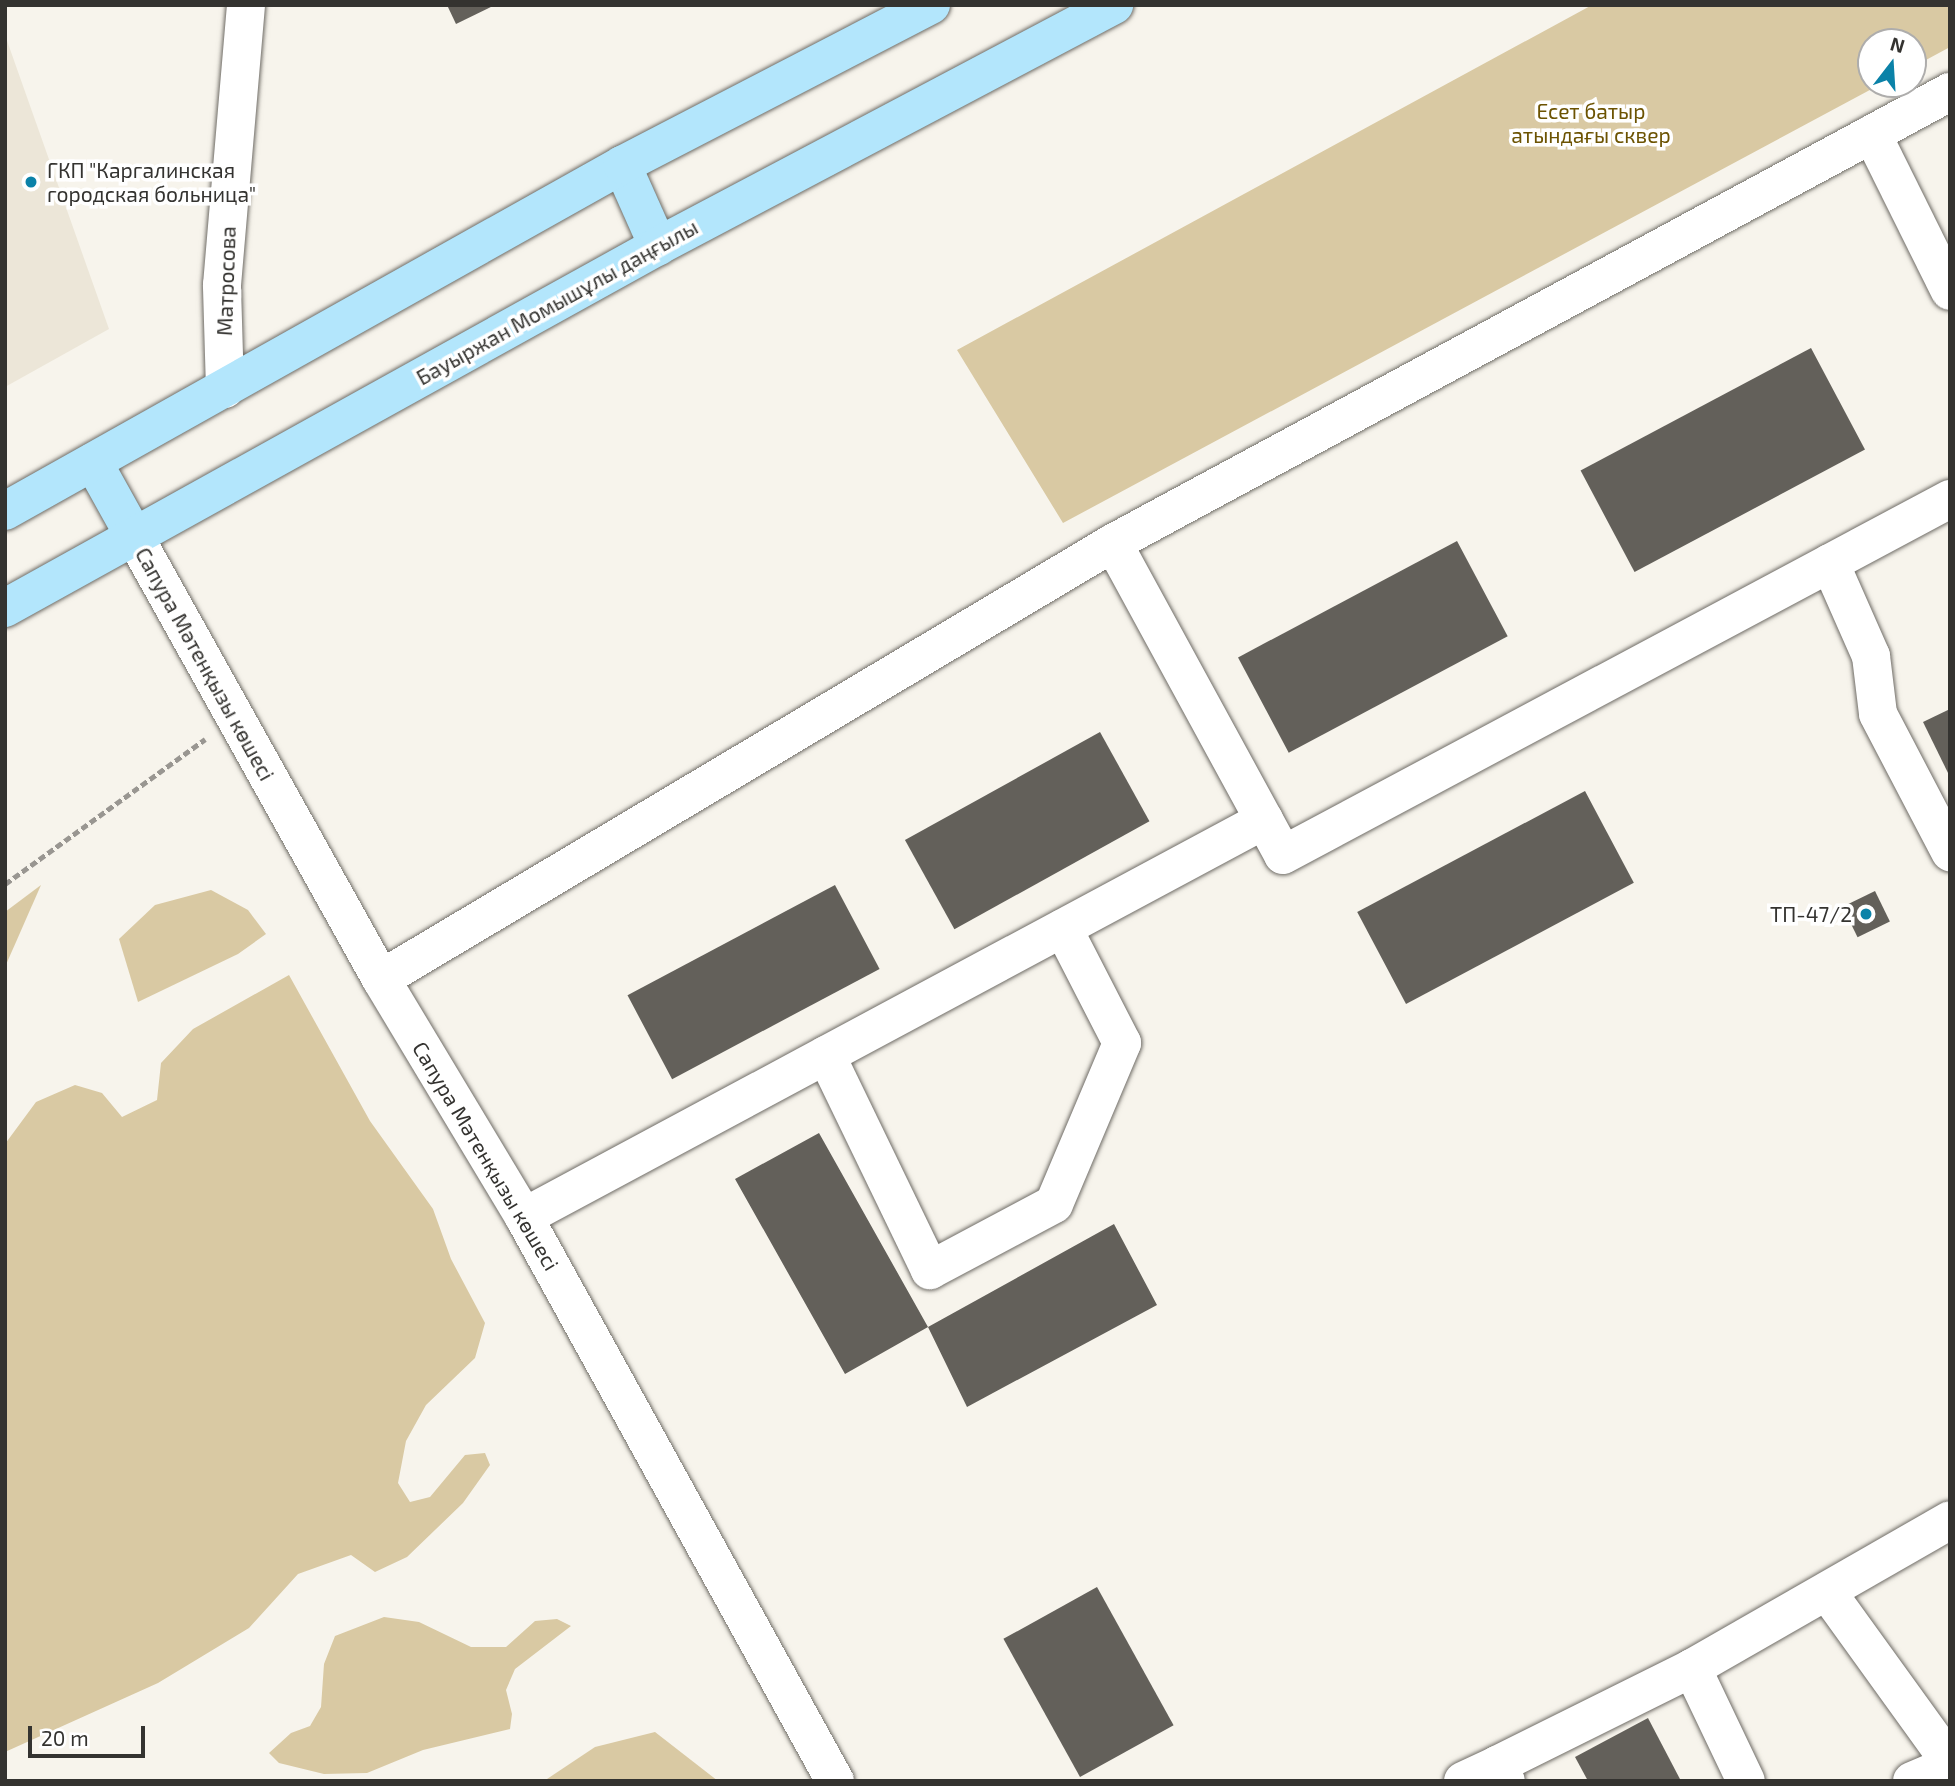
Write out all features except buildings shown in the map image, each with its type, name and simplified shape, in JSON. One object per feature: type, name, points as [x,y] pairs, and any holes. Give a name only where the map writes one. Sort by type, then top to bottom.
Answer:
[{"type":"main road","points":[[7,505],[93,463],[622,165],[931,5]]},
{"type":"main road","name":"Бауыржан Момышұлы даңғылы","points":[[5,608],[133,534],[658,246],[1114,5]]},
{"type":"main road","points":[[622,165],[658,246]]},
{"type":"main road","points":[[93,463],[133,534]]},
{"type":"street","name":"Матросова","points":[[225,389],[222,285],[246,5]]},
{"type":"street","points":[[381,979],[1114,543],[1950,92]]},
{"type":"street","points":[[1872,134],[1950,291]]},
{"type":"street","points":[[1114,543],[1283,855],[1950,499]]},
{"type":"street","name":"Сапура Мәтенқызы көшесі","points":[[133,534],[381,979],[524,1217],[835,1781]]},
{"type":"street","points":[[1830,563],[1871,656],[1878,714],[1950,852]]},
{"type":"street","points":[[524,1217],[1264,820]]},
{"type":"street","points":[[826,1055],[930,1270],[1054,1204],[1122,1044],[1063,928]]},
{"type":"street","points":[[1463,1781],[1502,1773],[1828,1593],[1950,1520]]},
{"type":"street","points":[[1828,1593],[1950,1763],[1912,1781]]},
{"type":"street","points":[[1692,1668],[1746,1781]]},
{"type":"path","points":[[5,884],[234,718]]},
{"type":"shaded area","name":"ГКП \"Каргалинская городская больница\"","points":[[5,35],[109,329],[5,387]]},
{"type":"green space","name":"Есет батыр атындағы сквер","points":[[1592,5],[1950,5],[1950,47],[1927,59],[1927,28],[1857,28],[1857,97],[1063,523],[957,350]]},
{"type":"green space","points":[[41,885],[5,967],[5,912]]},
{"type":"green space","points":[[211,890],[248,910],[266,934],[238,954],[138,1002],[119,939],[155,905]]},
{"type":"green space","points":[[289,975],[370,1121],[433,1209],[451,1259],[485,1323],[475,1358],[426,1405],[406,1441],[398,1483],[410,1502],[430,1497],[465,1455],[485,1453],[490,1465],[463,1503],[407,1557],[375,1572],[351,1555],[298,1574],[249,1628],[158,1683],[5,1752],[5,1144],[36,1102],[75,1085],[102,1093],[122,1117],[157,1100],[161,1063],[193,1029]]},
{"type":"green space","points":[[384,1617],[419,1622],[471,1647],[506,1647],[535,1621],[557,1619],[571,1626],[515,1669],[506,1690],[512,1714],[510,1729],[423,1750],[367,1773],[324,1774],[279,1763],[269,1753],[291,1733],[310,1726],[321,1707],[324,1664],[335,1636]]},
{"type":"green space","points":[[655,1732],[718,1781],[544,1781],[595,1747]]},
{"type":"place","name":"ГКП \"Каргалинская городская больница\"","points":[[31,182]]},
{"type":"place","name":"ТП-47/2","points":[[1866,914]]}]
